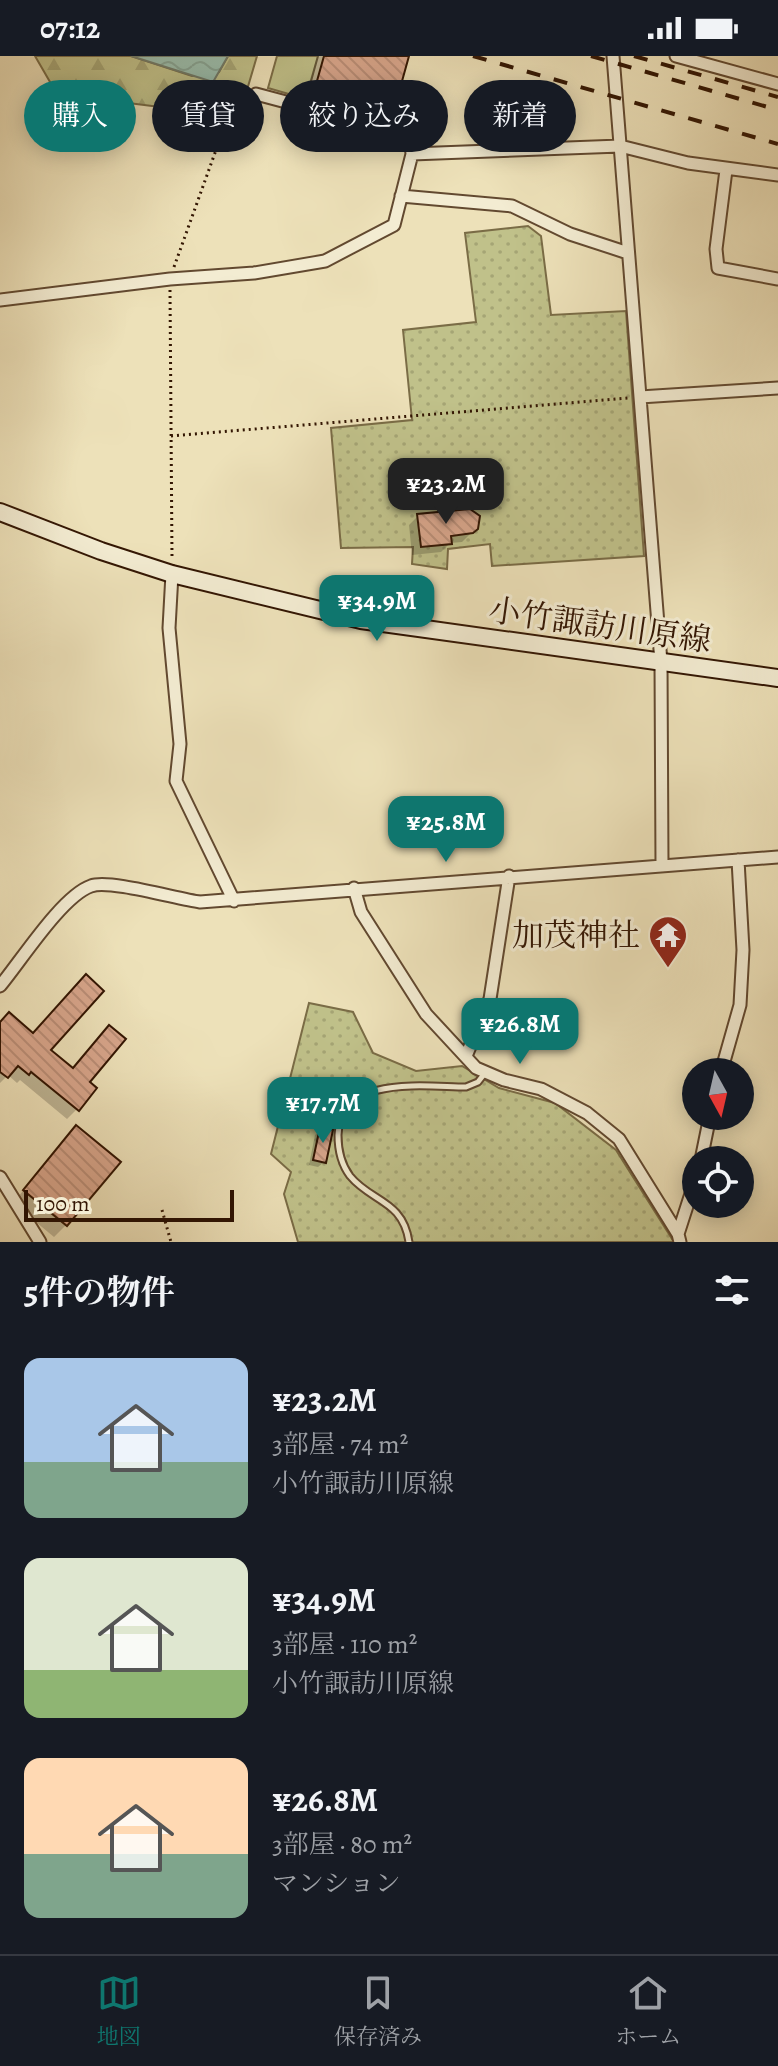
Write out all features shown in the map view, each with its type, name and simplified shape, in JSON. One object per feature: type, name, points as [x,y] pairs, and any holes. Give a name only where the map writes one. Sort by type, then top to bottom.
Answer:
[{"type":"main road","name":"小竹諏訪川原線","points":[[0,512],[101,551],[172,574],[361,620],[778,678]]},
{"type":"street","points":[[613,56],[661,662],[662,865]]},
{"type":"street","points":[[676,56],[778,84]]},
{"type":"street","points":[[0,300],[170,279],[254,273],[325,261],[394,225],[412,154],[410,135],[264,96]]},
{"type":"street","points":[[412,154],[620,146],[726,170],[778,175]]},
{"type":"street","points":[[726,170],[716,249],[718,268],[778,279]]},
{"type":"street","points":[[401,196],[512,206],[570,234],[628,253]]},
{"type":"street","points":[[640,397],[778,388]]},
{"type":"street","points":[[172,574],[169,628],[180,744],[176,781],[234,901]]},
{"type":"street","points":[[0,986],[68,900],[92,885],[122,887],[200,902],[234,901],[354,888],[778,857]]},
{"type":"street","points":[[725,1058],[740,1005],[743,950],[738,860]]},
{"type":"street","points":[[466,1056],[490,999],[509,876]]},
{"type":"street","points":[[354,888],[361,912],[426,1014],[476,1068],[541,1089],[587,1113],[619,1139],[679,1238]]},
{"type":"street","points":[[0,1177],[40,1242]]},
{"type":"street","points":[[679,1238],[685,1218]]},
{"type":"lane","points":[[409,1242],[407,1226],[395,1211],[352,1179],[343,1165],[338,1147],[338,1125],[346,1108],[375,1089],[466,1087],[478,1082],[486,1073]]},
{"type":"path","points":[[172,574],[170,279],[215,152]]},
{"type":"path","points":[[171,436],[640,397]]},
{"type":"path","points":[[162,1210],[171,1242]]},
{"type":"green space","points":[[35,56],[131,56],[192,76],[219,72],[228,56],[257,56],[250,80],[152,80],[152,106],[136,104],[136,80],[49,80]]},
{"type":"green space","points":[[277,56],[318,56],[311,80],[280,80],[280,91],[268,88]]},
{"type":"green space","points":[[528,226],[541,236],[551,315],[626,311],[644,556],[492,566],[490,544],[448,549],[447,569],[412,564],[413,547],[341,548],[331,428],[412,420],[403,330],[476,322],[465,233]]},
{"type":"green space","points":[[309,1003],[353,1012],[373,1053],[416,1071],[462,1066],[499,1088],[555,1103],[616,1150],[674,1242],[298,1242],[284,1194],[291,1172],[271,1154]]},
{"type":"water","points":[[131,56],[228,56],[214,80]]},
{"type":"building","points":[[324,56],[409,56],[402,80],[317,80]]},
{"type":"building","points":[[470,509],[480,516],[478,529],[473,533],[451,536],[452,544],[421,547],[417,514]]},
{"type":"building","points":[[86,974],[104,991],[51,1050],[73,1068],[109,1025],[126,1039],[90,1082],[97,1088],[79,1111],[31,1072],[29,1075],[18,1066],[8,1078],[0,1072],[0,1022],[9,1012],[33,1033]]},
{"type":"building","points":[[76,1125],[121,1162],[67,1226],[23,1190]]},
{"type":"building","points":[[320,1127],[333,1130],[326,1163],[313,1160]]},
{"type":"railway","points":[[473,56],[778,144]]},
{"type":"railway","points":[[591,56],[778,110]]},
{"type":"railway","points":[[634,56],[778,97]]},
{"type":"place","name":"加茂神社","points":[[668,969]]}]
